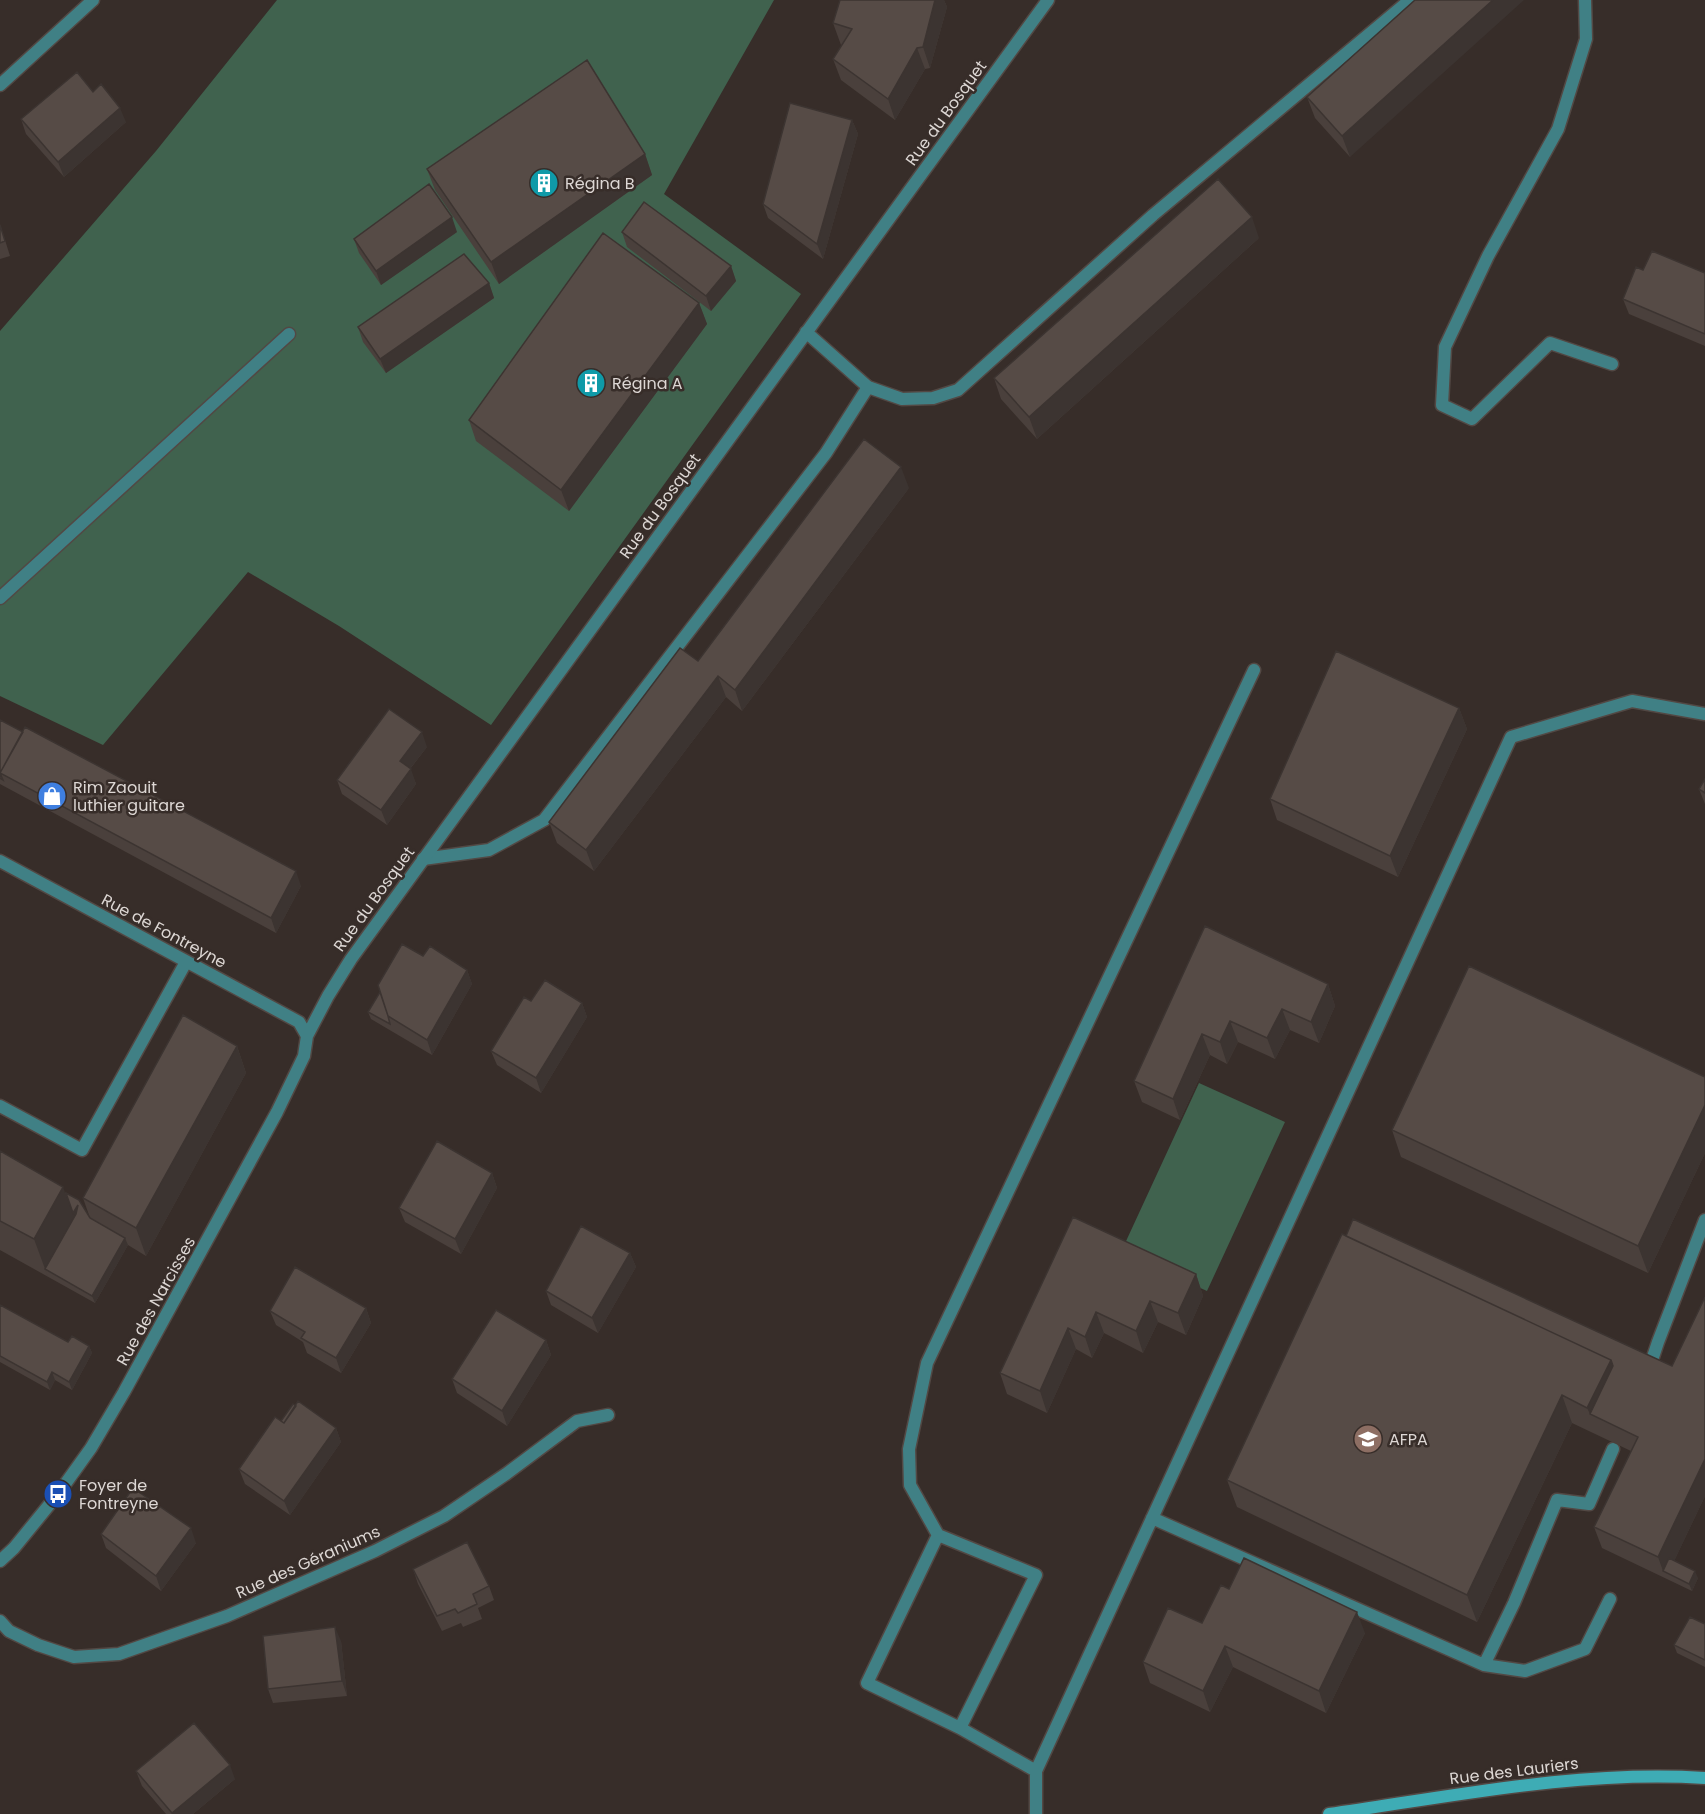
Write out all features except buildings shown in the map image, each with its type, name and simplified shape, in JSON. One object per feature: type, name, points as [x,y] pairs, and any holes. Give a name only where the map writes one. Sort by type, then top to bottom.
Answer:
[{"type":"main road","name":"Rue des Lauriers","points":[[1329,1814],[1555,1781],[1621,1776],[1705,1778]]},
{"type":"street","points":[[0,85],[93,0]]},
{"type":"street","name":"Rue du Bosquet","points":[[307,1036],[351,959],[1048,0]]},
{"type":"street","points":[[806,332],[868,387],[902,399],[933,398],[958,390],[1153,215],[1410,0]]},
{"type":"street","points":[[1585,0],[1586,39],[1558,129],[1488,256],[1445,347],[1443,405],[1472,419],[1550,343],[1612,364]]},
{"type":"street","points":[[0,598],[289,334]]},
{"type":"street","points":[[423,860],[489,850],[544,820],[826,453],[868,387]]},
{"type":"street","points":[[960,1728],[1036,1575],[938,1534],[910,1485],[909,1449],[927,1363],[1254,670]]},
{"type":"street","points":[[1036,1814],[1036,1771],[1511,736],[1632,701],[1705,714]]},
{"type":"street","name":"Rue de Fontreyne","points":[[0,861],[299,1022],[307,1036]]},
{"type":"street","points":[[0,1106],[82,1150],[186,962]]},
{"type":"street","name":"Rue des Narcisses","points":[[0,1561],[14,1548],[58,1494],[91,1448],[124,1392],[278,1112],[304,1056],[307,1036]]},
{"type":"street","points":[[1649,1369],[1705,1220]]},
{"type":"street","name":"Rue des Géraniums","points":[[0,1621],[9,1631],[38,1645],[74,1658],[119,1654],[227,1616],[375,1551],[444,1516],[506,1474],[577,1421],[608,1415]]},
{"type":"street","points":[[1484,1665],[1514,1603],[1557,1500],[1589,1504],[1613,1449]]},
{"type":"street","points":[[1152,1518],[1484,1665],[1525,1671],[1585,1649],[1610,1599]]},
{"type":"street","points":[[938,1534],[867,1683],[960,1728],[1036,1771]]},
{"type":"green space","points":[[277,0],[774,0],[664,194],[801,294],[491,725],[339,626],[248,572],[103,745],[0,696],[0,331],[156,151]]},
{"type":"green space","points":[[1199,1083],[1285,1122],[1207,1291],[1121,1252]]},
{"type":"place","name":"Régina B","points":[[544,183]]},
{"type":"place","name":"Régina A","points":[[591,383]]},
{"type":"place","name":"Rim Zaouit luthier guitare","points":[[52,796]]},
{"type":"place","name":"AFPA","points":[[1368,1439]]},
{"type":"place","name":"Foyer de Fontreyne","points":[[58,1494]]}]
